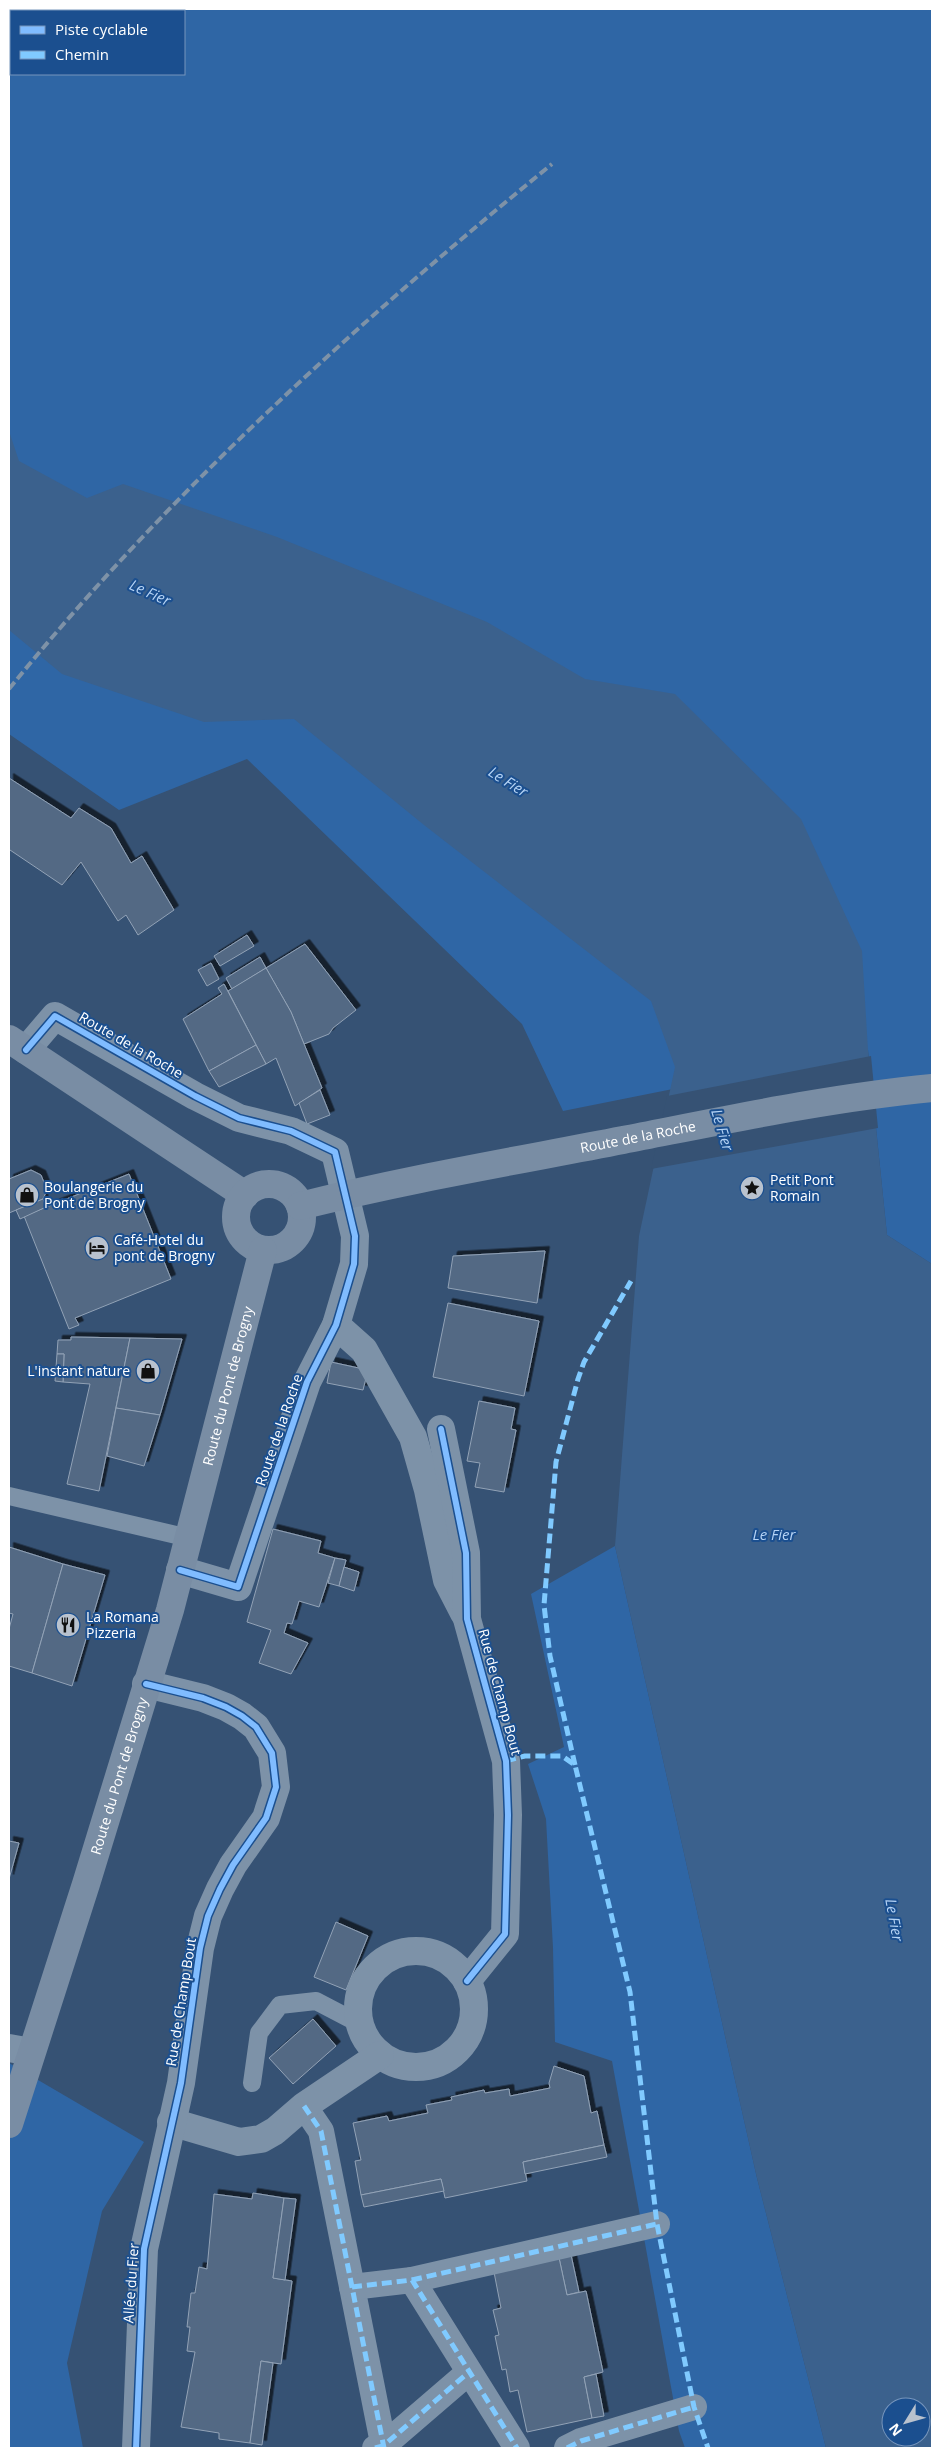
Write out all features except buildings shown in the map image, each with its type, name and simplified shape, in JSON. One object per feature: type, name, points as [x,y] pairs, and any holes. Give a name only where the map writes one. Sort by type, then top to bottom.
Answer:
[{"type":"main road","name":"Route de la Roche","points":[[18,1045],[245,1195]]},
{"type":"main road","name":"Route de la Roche","points":[[311,1203],[373,1188],[799,1106],[872,1094],[932,1088]]},
{"type":"main road","points":[[269,1184],[282,1187],[311,1203],[302,1217],[295,1238],[286,1246],[275,1250],[263,1250],[250,1244],[241,1234],[237,1221],[238,1207],[245,1195],[256,1187],[269,1184]]},
{"type":"main road","name":"Route du Pont de Brogny","points":[[9,2124],[20,2050],[86,1884],[180,1570],[263,1250]]},
{"type":"street","name":"Route de la Roche","points":[[18,1045],[55,1016],[195,1096],[239,1118],[291,1131],[335,1152],[355,1236],[354,1264],[336,1325],[307,1382],[238,1587],[180,1570]]},
{"type":"street","name":"Rue de Champ Bout","points":[[336,1325],[364,1350],[412,1437],[428,1490],[447,1580],[467,1619],[506,1761],[508,1815],[505,1934],[467,1981]]},
{"type":"street","name":"Rue de Champ Bout","points":[[441,1430],[466,1553],[467,1619]]},
{"type":"street","name":"Rue de Champ Bout","points":[[146,1684],[203,1698],[242,1716],[256,1728],[265,1740],[272,1753],[276,1769],[276,1787],[266,1818],[233,1865],[208,1916],[200,1948],[181,2082],[171,2122]]},
{"type":"street","points":[[403,1952],[422,1952],[440,1956],[456,1966],[467,1981],[474,2000],[472,2027],[457,2051],[433,2065],[405,2066],[380,2055],[367,2041],[360,2024],[358,2005],[362,1987],[372,1971],[387,1959],[403,1952]]},
{"type":"street","points":[[171,2122],[223,2138],[248,2142],[261,2139],[275,2131],[304,2106],[380,2055]]},
{"type":"street","points":[[304,2106],[321,2131],[381,2448]]},
{"type":"street","name":"Allée du Fier","points":[[136,2448],[144,2250],[171,2122]]},
{"type":"street","points":[[352,2287],[412,2280],[657,2224]]},
{"type":"street","points":[[412,2280],[517,2448]]},
{"type":"street","points":[[381,2448],[469,2372]]},
{"type":"street","points":[[567,2448],[582,2441],[694,2406]]},
{"type":"lane","points":[[9,1496],[188,1538]]},
{"type":"lane","points":[[252,2083],[259,2033],[280,2005],[316,2001],[360,2024]]},
{"type":"shaded area","points":[[9,9],[932,9],[932,1264],[887,1235],[868,1050],[563,1111],[522,1024],[247,759],[119,810],[9,734]]},
{"type":"shaded area","points":[[615,1546],[757,2178],[826,2448],[685,2448],[679,2431],[612,2061],[555,2042],[553,1948],[546,1819],[528,1764],[564,1747],[531,1594]]},
{"type":"shaded area","points":[[9,2063],[144,2142],[102,2211],[67,2363],[83,2448],[9,2448]]},
{"type":"water","name":"Le Fier","points":[[9,431],[19,461],[87,498],[123,484],[277,537],[487,622],[585,679],[675,694],[801,819],[862,951],[868,1050],[887,1235],[932,1264],[932,2448],[826,2448],[757,2178],[615,1546],[639,1236],[675,1067],[651,1001],[424,825],[294,719],[204,722],[62,674],[9,630]]},
{"type":"pier","points":[[871,1056],[878,1128],[651,1169],[667,1096]]},
{"type":"railway","points":[[9,689],[133,547],[267,413],[407,286],[552,164]]},
{"type":"marked path","points":[[575,1765],[550,1656],[544,1605],[556,1462],[584,1362],[631,1281]]},
{"type":"marked path","points":[[506,1761],[525,1756],[562,1756],[575,1765],[630,1992],[657,2224],[694,2407],[708,2448]]},
{"type":"marked path","points":[[304,2106],[321,2131],[384,2448]]},
{"type":"marked path","points":[[412,2280],[657,2224]]},
{"type":"marked path","points":[[352,2287],[412,2280],[517,2448]]},
{"type":"marked path","points":[[375,2448],[383,2446],[469,2372]]},
{"type":"marked path","points":[[567,2448],[581,2441],[694,2407]]},
{"type":"cycle path","points":[[26,1050],[55,1016],[195,1096],[239,1118],[291,1131],[335,1152],[355,1236],[354,1264],[336,1325],[307,1382],[238,1587],[180,1570]]},
{"type":"cycle path","points":[[441,1429],[466,1553],[467,1619],[506,1761],[508,1815],[505,1934],[467,1981]]},
{"type":"cycle path","points":[[136,2448],[144,2249],[181,2083],[200,1948],[208,1916],[220,1889],[233,1865],[266,1818],[276,1787],[272,1753],[256,1727],[226,1707],[203,1698],[146,1684]]},
{"type":"place","name":"Petit Pont Romain","points":[[752,1188]]},
{"type":"place","name":"Boulangerie du Pont de Brogny","points":[[27,1195]]},
{"type":"place","name":"Café-Hotel du pont de Brogny","points":[[97,1248]]},
{"type":"place","name":"L'instant nature","points":[[148,1371]]},
{"type":"place","name":"La Romana Pizzeria","points":[[68,1625]]}]
